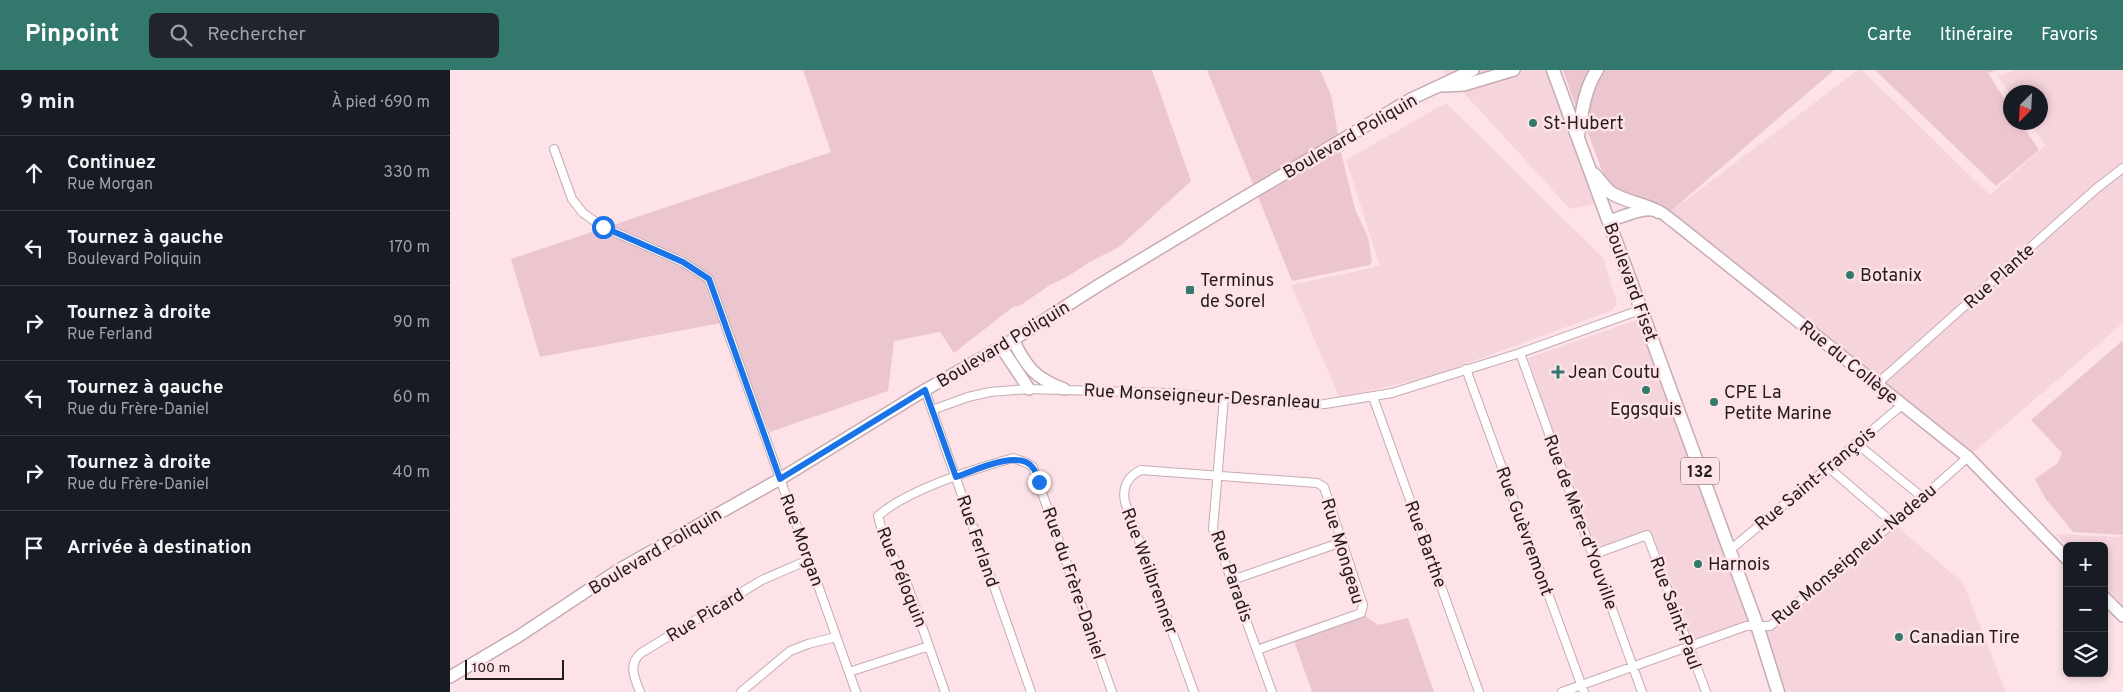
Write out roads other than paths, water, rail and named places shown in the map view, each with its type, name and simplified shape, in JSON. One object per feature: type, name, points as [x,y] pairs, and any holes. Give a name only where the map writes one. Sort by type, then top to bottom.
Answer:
[{"type":"main road","name":"Boulevard Fiset","points":[[1553,70],[1757,626],[1778,692]]},
{"type":"main road","points":[[1578,138],[1584,98],[1597,70]]},
{"type":"main road","points":[[1588,167],[1610,191],[1619,197],[1649,206],[1659,212]]},
{"type":"street","name":"Boulevard Poliquin","points":[[450,677],[518,636],[642,556],[780,479],[925,390],[1013,340],[1099,285],[1245,197],[1411,100],[1473,70]]},
{"type":"street","name":"Boulevard Poliquin","points":[[1439,86],[1464,85],[1514,70]]},
{"type":"street","name":"Rue Morgan","points":[[554,149],[572,199],[583,213],[603,227],[683,262],[709,279],[856,692]]},
{"type":"street","name":"Rue Plante","points":[[1876,384],[2097,188],[2123,168]]},
{"type":"street","points":[[1609,221],[1642,211],[1659,212]]},
{"type":"street","name":"Rue du Collège","points":[[1659,212],[1968,457],[2063,555]]},
{"type":"street","name":"Rue Monseigneur-Desranleau","points":[[932,410],[968,397],[990,392],[1029,389],[1224,397],[1305,405],[1374,397],[1392,394],[1520,353],[1640,310]]},
{"type":"street","points":[[1013,340],[1027,367],[1029,389]]},
{"type":"street","points":[[1001,347],[1029,389]]},
{"type":"street","name":"Rue de Mère-d'Youville","points":[[1520,353],[1642,692]]},
{"type":"street","points":[[1027,367],[1043,380],[1064,389]]},
{"type":"street","name":"Rue Guèvremont","points":[[1466,369],[1583,688]]},
{"type":"street","name":"Rue Ferland","points":[[925,390],[1031,692]]},
{"type":"street","name":"Rue Paradis","points":[[1224,397],[1213,529],[1272,692]]},
{"type":"street","name":"Rue Barthe","points":[[1374,397],[1479,692]]},
{"type":"street","name":"Rue Saint-François","points":[[1729,550],[1902,405]]},
{"type":"street","points":[[1856,443],[1922,497]]},
{"type":"street","name":"Rue Monseigneur-Nadeau","points":[[1562,692],[1583,688],[1632,667],[1746,626],[1770,626],[1893,523],[1968,457]]},
{"type":"street","name":"Rue du Frère-Daniel","points":[[956,477],[1013,458],[1033,467],[1112,692]]},
{"type":"street","points":[[1828,467],[1893,523]]},
{"type":"street","name":"Rue Weilbrenner","points":[[1194,692],[1124,494],[1130,478],[1141,470],[1217,475]]},
{"type":"street","name":"Rue Mongeau","points":[[1217,475],[1317,483],[1324,487],[1363,605],[1361,613],[1257,650]]},
{"type":"street","name":"Rue Péloquin","points":[[945,692],[906,581],[881,530],[878,516],[920,491],[956,477]]},
{"type":"street","name":"Rue Saint-Paul","points":[[1592,555],[1647,534],[1706,692]]},
{"type":"street","points":[[1232,580],[1342,542]]},
{"type":"street","name":"Rue Picard","points":[[640,692],[633,668],[634,659],[762,580],[808,560]]},
{"type":"street","points":[[2108,601],[2123,616]]},
{"type":"street","points":[[741,692],[790,651],[836,637]]},
{"type":"street","points":[[849,672],[929,646]]},
{"type":"place","name":"St-Hubert","points":[[1533,123]]},
{"type":"place","name":"Botanix","points":[[1850,275]]},
{"type":"place","name":"Terminus de Sorel","points":[[1190,290]]},
{"type":"place","name":"Jean Coutu","points":[[1558,372]]},
{"type":"place","name":"Eggsquis","points":[[1646,390]]},
{"type":"place","name":"CPE La Petite Marine","points":[[1714,402]]},
{"type":"place","name":"Harnois","points":[[1698,564]]},
{"type":"place","name":"Canadian Tire","points":[[1899,637]]}]
